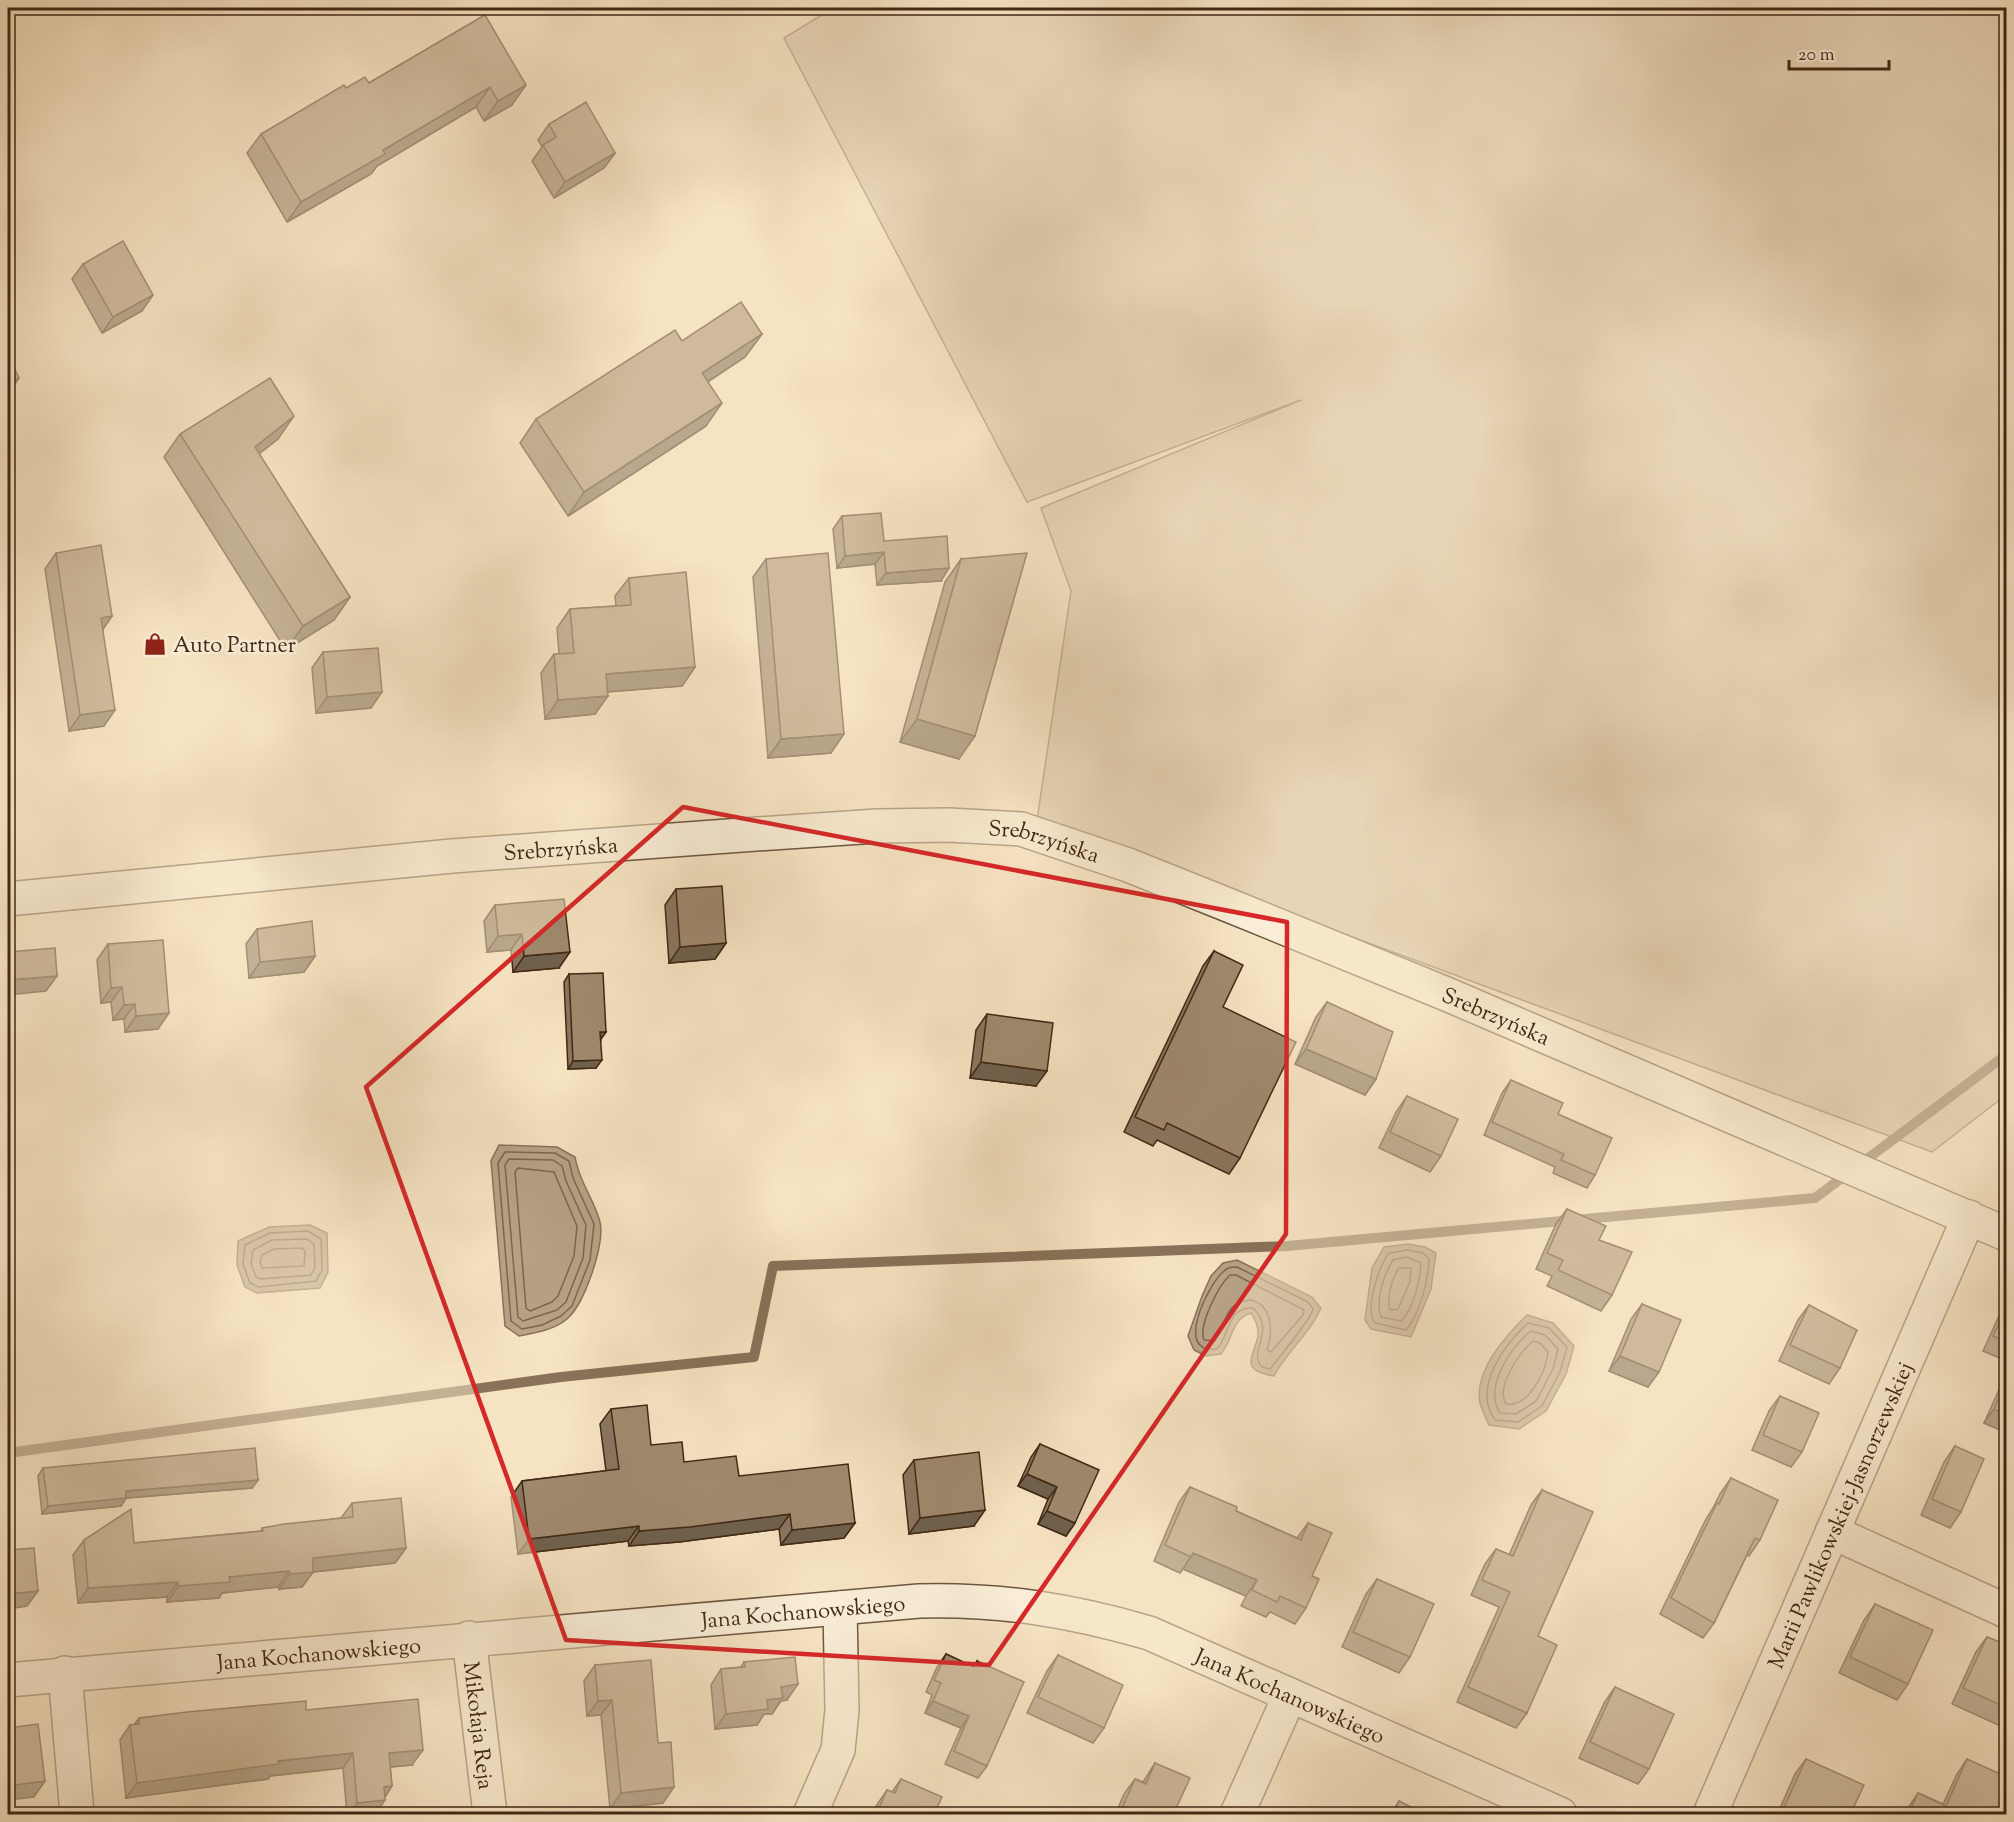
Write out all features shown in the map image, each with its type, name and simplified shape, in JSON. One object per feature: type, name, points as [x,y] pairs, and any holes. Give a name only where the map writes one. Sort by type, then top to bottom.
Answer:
[{"type":"street","name":"Srebrzyńska","points":[[8,899],[452,856],[728,836],[902,826],[949,825],[1021,829],[1128,865],[1265,920],[2007,1234]]},
{"type":"street","name":"Marii Pawlikowskiej-Jasnorzewskiej","points":[[1710,1815],[1969,1217]]},
{"type":"street","points":[[1832,1532],[2007,1611]]},
{"type":"street","name":"Jana Kochanowskiego","points":[[8,1680],[65,1673],[919,1601],[971,1600],[1022,1604],[1087,1616],[1149,1633],[1560,1815]]},
{"type":"street","points":[[810,1815],[838,1750],[842,1710],[840,1608]]},
{"type":"street","name":"Mikołaja Reja","points":[[469,1638],[490,1815]]},
{"type":"street","points":[[65,1673],[77,1815]]},
{"type":"street","points":[[1237,1815],[1290,1695]]},
{"type":"highlighted area","points":[[683,807],[1287,922],[1286,1234],[989,1665],[566,1640],[366,1087]]},
{"type":"shaded area","points":[[833,8],[2006,8],[2006,1095],[1932,1152],[1037,820],[1071,591],[1041,508],[1301,400],[1027,502],[784,38]]},
{"type":"water","points":[[499,1145],[557,1147],[575,1157],[600,1222],[599,1245],[592,1274],[574,1312],[556,1326],[519,1336],[505,1326],[491,1161]]},
{"type":"water","points":[[310,1225],[327,1233],[328,1272],[320,1288],[257,1293],[245,1287],[237,1265],[238,1241],[269,1227]]},
{"type":"water","points":[[1408,1244],[1425,1247],[1436,1253],[1431,1289],[1411,1337],[1371,1329],[1365,1320],[1372,1268],[1384,1247]]},
{"type":"water","points":[[1237,1260],[1312,1297],[1321,1308],[1311,1326],[1285,1358],[1274,1376],[1263,1374],[1252,1367],[1251,1362],[1258,1333],[1251,1313],[1244,1316],[1236,1325],[1221,1354],[1206,1356],[1194,1350],[1188,1336],[1211,1276],[1223,1263]]},
{"type":"water","points":[[1527,1315],[1553,1323],[1574,1346],[1566,1374],[1546,1411],[1519,1429],[1489,1425],[1480,1403],[1479,1391],[1482,1379],[1501,1343]]},
{"type":"building","points":[[485,15],[526,85],[498,101],[490,87],[383,150],[385,154],[301,202],[261,134],[344,85],[346,88],[365,77],[369,83]]},
{"type":"building","points":[[586,102],[615,153],[565,182],[543,145],[556,137],[549,124]]},
{"type":"building","points":[[123,241],[153,295],[113,317],[83,264]]},
{"type":"building","points":[[741,302],[762,334],[702,373],[722,403],[584,492],[536,419],[675,330],[682,341]]},
{"type":"building","points":[[8,355],[19,378],[8,384]]},
{"type":"building","points":[[270,378],[294,416],[255,447],[350,597],[303,626],[180,434]]},
{"type":"building","points":[[881,513],[884,541],[947,536],[949,568],[886,573],[884,552],[845,556],[842,516]]},
{"type":"building","points":[[101,545],[112,616],[101,618],[115,710],[80,715],[56,553]]},
{"type":"building","points":[[828,553],[844,734],[781,739],[766,559]]},
{"type":"building","points":[[1027,553],[975,736],[917,719],[961,559]]},
{"type":"building","points":[[686,572],[695,667],[606,674],[608,696],[558,700],[554,654],[574,653],[570,609],[631,605],[629,578]]},
{"type":"building","points":[[378,648],[382,692],[327,697],[323,652]]},
{"type":"building","points":[[722,886],[726,943],[680,947],[676,889]]},
{"type":"building","points":[[564,899],[570,952],[524,956],[522,934],[498,936],[495,905]]},
{"type":"building","points":[[312,921],[315,956],[260,962],[257,929]]},
{"type":"building","points":[[163,940],[169,1013],[136,1016],[135,1004],[124,1005],[122,987],[111,988],[108,944]]},
{"type":"building","points":[[55,948],[57,976],[8,980],[8,952]]},
{"type":"building","points":[[1214,951],[1243,965],[1223,1007],[1296,1042],[1240,1158],[1167,1123],[1164,1130],[1135,1117]]},
{"type":"building","points":[[603,973],[606,1032],[600,1032],[602,1060],[573,1061],[569,974]]},
{"type":"building","points":[[1327,1002],[1393,1032],[1376,1079],[1306,1049]]},
{"type":"building","points":[[987,1014],[1053,1023],[1047,1071],[981,1062]]},
{"type":"building","points":[[1511,1080],[1563,1103],[1558,1114],[1612,1138],[1595,1175],[1561,1160],[1564,1154],[1492,1122]]},
{"type":"building","points":[[1407,1096],[1458,1119],[1441,1156],[1390,1132]]},
{"type":"building","points":[[1567,1209],[1606,1226],[1599,1240],[1632,1252],[1612,1295],[1558,1270],[1563,1260],[1547,1253]]},
{"type":"building","points":[[1642,1304],[1681,1320],[1659,1372],[1620,1356]]},
{"type":"building","points":[[1809,1305],[1857,1330],[1840,1368],[1790,1345]]},
{"type":"building","points":[[2007,1307],[2007,1342],[1993,1336]]},
{"type":"building","points":[[2007,1380],[2007,1414],[1994,1409]]},
{"type":"building","points":[[1780,1396],[1819,1413],[1802,1452],[1763,1435]]},
{"type":"building","points":[[647,1405],[651,1445],[682,1442],[684,1462],[736,1456],[739,1476],[848,1464],[855,1523],[792,1530],[790,1514],[690,1527],[639,1531],[639,1526],[529,1539],[522,1481],[619,1469],[611,1409]]},
{"type":"building","points":[[1040,1444],[1099,1470],[1075,1523],[1047,1511],[1057,1487],[1027,1474]]},
{"type":"building","points":[[1955,1446],[1984,1459],[1961,1512],[1932,1499]]},
{"type":"building","points":[[255,1448],[258,1480],[126,1491],[126,1498],[48,1506],[43,1468]]},
{"type":"building","points":[[979,1452],[985,1510],[920,1518],[914,1460]]},
{"type":"building","points":[[1731,1478],[1778,1500],[1760,1540],[1755,1538],[1714,1623],[1671,1598]]},
{"type":"building","points":[[1190,1487],[1237,1507],[1236,1511],[1301,1540],[1308,1523],[1332,1533],[1312,1576],[1319,1579],[1306,1608],[1280,1596],[1277,1602],[1252,1590],[1257,1580],[1193,1553],[1191,1557],[1165,1545]]},
{"type":"building","points":[[1542,1490],[1593,1512],[1538,1636],[1557,1645],[1527,1713],[1468,1687],[1510,1592],[1482,1580],[1496,1549],[1513,1556]]},
{"type":"building","points":[[401,1498],[406,1548],[313,1558],[313,1572],[290,1574],[289,1571],[229,1577],[230,1582],[178,1586],[178,1582],[88,1588],[84,1540],[131,1509],[134,1543],[263,1531],[262,1528],[284,1524],[353,1517],[352,1503]]},
{"type":"building","points":[[34,1548],[38,1591],[8,1594],[8,1550]]},
{"type":"building","points":[[1377,1579],[1434,1604],[1410,1657],[1353,1632]]},
{"type":"building","points":[[1875,1604],[1933,1630],[1908,1684],[1850,1657]]},
{"type":"building","points":[[1987,1637],[2007,1645],[2007,1708],[1963,1688]]},
{"type":"building","points":[[946,1654],[974,1667],[977,1661],[1024,1682],[987,1766],[954,1751],[969,1716],[933,1701],[941,1683],[934,1680]]},
{"type":"building","points":[[1058,1655],[1123,1685],[1104,1728],[1038,1697]]},
{"type":"building","points":[[795,1657],[798,1684],[781,1687],[783,1698],[767,1700],[768,1709],[726,1714],[721,1669],[745,1667],[744,1662]]},
{"type":"building","points":[[651,1660],[658,1743],[671,1742],[674,1787],[621,1793],[612,1700],[598,1701],[595,1665]]},
{"type":"building","points":[[1615,1687],[1674,1714],[1649,1769],[1590,1742]]},
{"type":"building","points":[[418,1699],[423,1750],[389,1753],[392,1786],[384,1787],[385,1800],[357,1803],[353,1753],[278,1761],[279,1764],[137,1783],[130,1725],[139,1724],[139,1718],[306,1701],[306,1710]]},
{"type":"building","points":[[38,1724],[45,1781],[8,1786],[8,1728]]},
{"type":"building","points":[[1806,1759],[1864,1785],[1850,1815],[1787,1815],[1782,1812]]},
{"type":"building","points":[[1967,1759],[2007,1777],[2006,1815],[1908,1815],[1918,1793],[1946,1806]]},
{"type":"building","points":[[1155,1763],[1190,1778],[1173,1815],[1119,1815],[1135,1779],[1146,1784]]},
{"type":"building","points":[[901,1779],[942,1797],[934,1815],[876,1815],[887,1790],[895,1793]]},
{"type":"building","points":[[1399,1801],[1426,1815],[1393,1815]]},
{"type":"building","points":[[1310,1807],[1328,1815],[1306,1815]]},
{"type":"waterway","points":[[8,1453],[561,1377],[754,1357],[773,1266],[1287,1246],[1815,1198],[2006,1055]]},
{"type":"place","name":"Auto Partner","points":[[155,644]]}]
